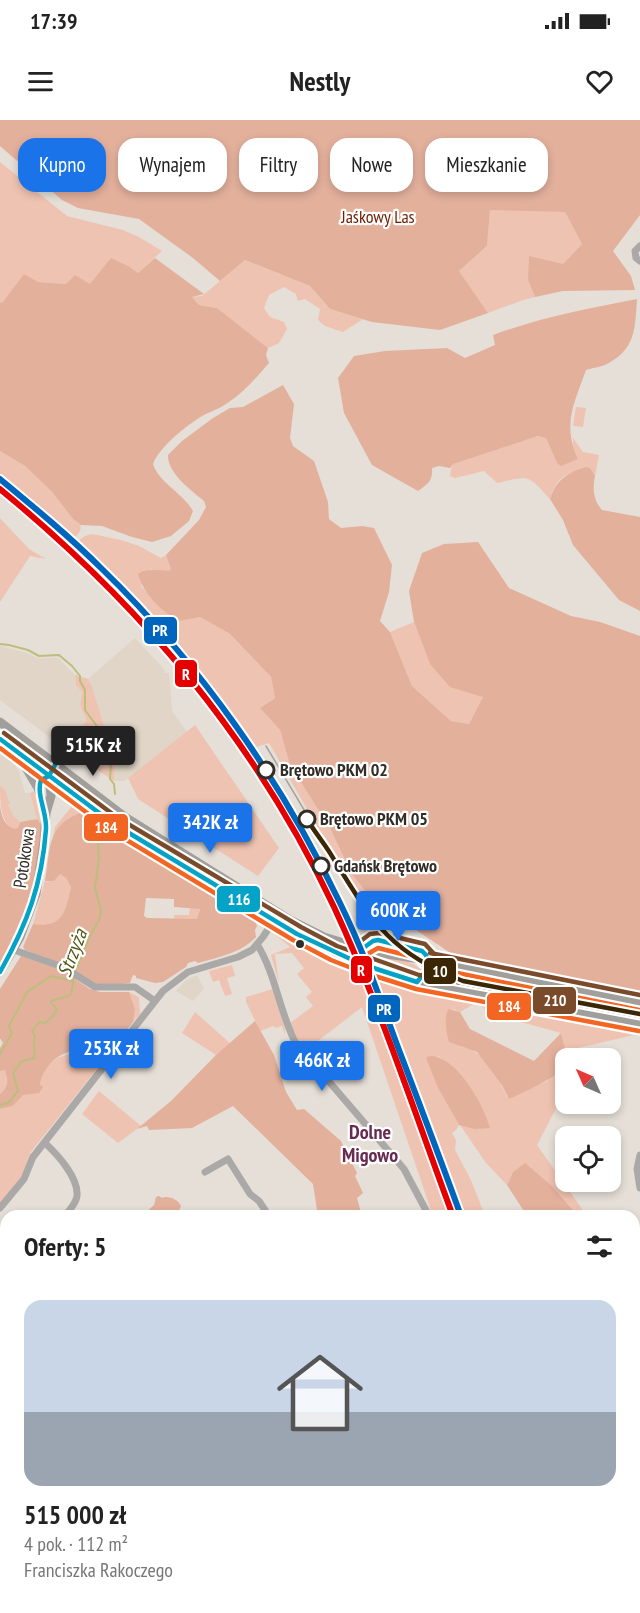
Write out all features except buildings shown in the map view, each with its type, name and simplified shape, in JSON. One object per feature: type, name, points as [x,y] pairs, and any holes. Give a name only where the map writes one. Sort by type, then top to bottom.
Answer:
[{"type":"main road","points":[[2,727],[125,817],[302,926],[324,937],[362,949],[429,960],[640,1003]]},
{"type":"main road","name":"Potokowa","points":[[0,739],[49,776],[51,796],[46,813],[45,841],[36,894],[27,923],[0,972]]},
{"type":"main road","name":"Potokowa","points":[[16,752],[38,788],[46,813]]},
{"type":"main road","points":[[38,788],[41,780],[49,776],[55,765]]},
{"type":"main road","points":[[49,776],[114,824],[274,920],[334,953],[417,982],[640,1024]]},
{"type":"main road","points":[[51,796],[70,792]]},
{"type":"main road","points":[[417,982],[430,966],[429,960]]},
{"type":"street","points":[[640,246],[635,251],[636,258],[640,261]]},
{"type":"street","points":[[0,1208],[24,1179],[33,1156],[155,1000],[188,972],[238,957],[257,944],[274,920]]},
{"type":"street","points":[[257,944],[273,974],[294,1042],[408,1174],[426,1210]]},
{"type":"street","points":[[14,950],[58,965],[95,987],[135,987],[155,1000]]},
{"type":"street","points":[[45,1143],[57,1156],[76,1187],[76,1199],[69,1210]]},
{"type":"street","points":[[640,1155],[637,1168],[640,1188]]},
{"type":"street","points":[[205,1172],[228,1159],[250,1194],[265,1210]]},
{"type":"shaded area","points":[[0,162],[18,177],[18,192],[37,192],[67,216],[123,230],[162,251],[138,273],[130,267],[90,284],[38,282],[2,303],[0,302]]},
{"type":"shaded area","points":[[490,209],[565,212],[582,244],[563,264],[528,280],[535,297],[488,313],[459,271],[487,246]]},
{"type":"shaded area","points":[[245,260],[310,286],[330,309],[363,319],[343,332],[325,326],[318,320],[320,309],[305,299],[298,301],[296,294],[284,287],[269,295],[264,308],[270,317],[284,322],[287,329],[279,343],[268,348],[217,308],[199,305],[192,297],[202,296]]},
{"type":"shaded area","points":[[576,407],[586,408],[583,427],[573,426]]},
{"type":"shaded area","points":[[538,436],[546,437],[557,463],[578,459],[573,447],[573,438],[583,452],[599,455],[595,476],[590,469],[564,476],[556,485],[550,499],[528,479],[497,483],[484,471],[455,478],[450,476],[452,464]]},
{"type":"shaded area","points":[[0,451],[25,466],[81,525],[75,538],[0,475]]},
{"type":"shaded area","points":[[0,518],[29,549],[46,559],[30,556],[0,602]]},
{"type":"shaded area","points":[[92,534],[139,546],[161,558],[166,555],[171,570],[157,572],[150,569],[141,586],[149,595],[200,617],[230,634],[271,677],[275,698],[260,708],[280,730],[290,765],[331,830],[351,873],[366,892],[408,922],[394,918],[392,925],[377,924],[340,866],[269,743],[256,747],[151,613],[104,564],[78,541]]},
{"type":"shaded area","points":[[414,622],[430,664],[483,697],[469,724],[451,721],[412,686],[390,632]]},
{"type":"shaded area","points":[[135,638],[165,673],[169,673],[172,711],[187,732],[124,781],[114,781],[114,759],[88,679]]},
{"type":"shaded area","points":[[0,646],[28,653],[37,658],[58,658],[75,675],[76,684],[82,692],[80,705],[87,721],[59,744],[0,700]]},
{"type":"shaded area","points":[[75,675],[88,679],[92,687],[114,759],[114,781],[59,744],[87,721],[80,705],[82,692],[76,685]]},
{"type":"shaded area","points":[[195,725],[279,848],[258,876],[138,799],[128,778]]},
{"type":"shaded area","points":[[0,749],[10,757],[19,772],[25,793],[30,793],[37,819],[19,822],[11,812],[0,786]]},
{"type":"shaded area","points":[[0,786],[4,789],[13,815],[20,822],[18,828],[14,830],[3,817]]},
{"type":"shaded area","points":[[34,791],[41,824],[37,819],[30,793]]},
{"type":"shaded area","points":[[76,805],[88,815],[83,813],[68,819],[53,838],[55,827],[72,806]]},
{"type":"shaded area","points":[[60,874],[66,878],[71,887],[65,910],[57,920],[51,923],[33,924],[45,881],[48,882]]},
{"type":"shaded area","points":[[190,908],[200,908],[197,919],[174,919],[174,915],[189,915]]},
{"type":"shaded area","points":[[278,932],[297,943],[296,946],[300,949],[302,946],[361,970],[450,1210],[431,1210],[362,1007],[306,1050],[296,1038],[290,1023],[313,1006],[306,997],[312,992],[297,974],[304,968],[292,953],[275,954],[279,984],[271,955],[290,947],[276,935]]},
{"type":"shaded area","points":[[366,954],[408,961],[424,971],[416,973],[369,960]]},
{"type":"shaded area","points":[[232,965],[235,976],[227,978],[232,994],[225,996],[219,980],[213,982],[209,971]]},
{"type":"shaded area","points":[[434,965],[640,1007],[640,1012],[464,978],[433,967]]},
{"type":"shaded area","points":[[430,974],[454,984],[640,1020],[424,979]]},
{"type":"shaded area","points":[[197,975],[204,989],[193,1001],[176,991],[186,980]]},
{"type":"shaded area","points":[[375,975],[407,989],[474,1003],[460,1012],[452,1009],[461,1047],[473,1051],[485,1060],[498,1078],[507,1097],[547,1081],[555,1073],[555,1110],[537,1145],[555,1171],[555,1189],[525,1164],[513,1172],[507,1185],[486,1163],[460,1125],[474,1129],[465,1088],[455,1071],[438,1056],[438,1088],[459,1125],[452,1133],[456,1140],[455,1150],[471,1180],[483,1210],[463,1210]]},
{"type":"shaded area","points":[[391,979],[640,1028],[640,1032],[407,987]]},
{"type":"shaded area","points":[[273,989],[285,1035],[282,1026],[276,1028],[273,1026],[260,1031],[246,1002],[246,997]]},
{"type":"shaded area","points":[[129,992],[139,997],[140,1014],[133,1022],[135,1009]]},
{"type":"shaded area","points":[[480,1004],[640,1036],[634,1035],[578,1048],[564,1048],[561,1033],[488,1013]]},
{"type":"shaded area","points":[[195,1012],[231,1044],[216,1055],[182,1033]]},
{"type":"shaded area","points":[[84,1053],[100,1065],[30,1153],[22,1178],[0,1205],[0,1109],[13,1106],[23,1095],[40,1085],[47,1066],[57,1058]]},
{"type":"shaded area","points":[[5,1069],[7,1083],[0,1094],[0,1071]]},
{"type":"shaded area","points":[[99,1091],[141,1126],[118,1143],[82,1114]]},
{"type":"shaded area","points":[[557,1192],[570,1192],[583,1210],[573,1210]]},
{"type":"green space","name":"Jaśkowy Las","points":[[0,120],[640,120],[640,215],[613,251],[631,276],[635,290],[563,291],[535,297],[528,280],[529,256],[563,264],[582,244],[565,212],[490,210],[487,246],[459,271],[488,313],[440,330],[372,322],[330,309],[310,286],[245,260],[220,281],[193,258],[139,219],[78,208],[62,200],[53,192],[106,192],[106,138],[18,138],[18,162],[0,146]]},
{"type":"green space","points":[[111,258],[138,273],[155,258],[204,294],[192,297],[199,305],[217,308],[268,348],[266,355],[269,363],[245,389],[226,404],[182,430],[156,457],[153,464],[160,477],[193,511],[189,521],[171,536],[152,542],[102,526],[81,525],[25,466],[0,451],[0,302],[2,303],[24,274],[38,282],[66,284],[75,275],[90,284]]},
{"type":"green space","points":[[637,299],[632,338],[623,353],[605,365],[586,370],[574,404],[570,424],[573,447],[578,459],[561,466],[557,463],[546,438],[538,436],[453,464],[450,468],[439,466],[432,468],[429,482],[418,491],[372,465],[344,413],[338,378],[354,356],[385,351],[447,348],[465,358],[495,345],[493,335],[565,314]]},
{"type":"green space","points":[[283,385],[294,404],[290,438],[293,446],[314,461],[328,502],[329,519],[341,528],[362,526],[374,528],[392,565],[389,592],[380,621],[390,632],[412,686],[451,721],[469,724],[483,697],[450,687],[430,664],[414,622],[409,591],[422,553],[444,544],[478,542],[509,588],[571,616],[600,622],[640,636],[640,991],[455,956],[366,892],[351,873],[331,830],[290,765],[280,730],[260,708],[275,698],[271,677],[230,634],[200,617],[178,621],[159,606],[144,589],[138,574],[149,570],[171,570],[166,555],[199,520],[206,507],[204,501],[176,475],[168,455],[182,441],[213,418],[230,408],[243,407]]},
{"type":"green space","points":[[586,467],[590,468],[595,476],[594,495],[602,510],[640,517],[640,611],[619,600],[573,545],[563,520],[550,499],[555,487],[563,478]]},
{"type":"green space","points":[[0,805],[4,820],[14,829],[18,828],[20,822],[37,819],[41,824],[38,861],[31,896],[18,931],[0,963]]},
{"type":"green space","points":[[83,812],[214,889],[253,917],[257,926],[256,937],[244,947],[229,954],[198,963],[195,961],[188,963],[186,967],[163,982],[155,983],[133,975],[130,983],[106,986],[93,984],[63,964],[25,950],[23,947],[33,924],[51,923],[57,920],[65,910],[71,887],[66,878],[60,874],[54,881],[45,881],[52,839],[62,823]],"holes":[[[146,898],[174,899],[174,907],[200,909],[197,919],[147,918],[144,916]]]},
{"type":"green space","points":[[21,956],[60,969],[90,989],[100,992],[129,992],[135,1009],[133,1022],[100,1065],[85,1053],[77,1051],[62,1055],[55,1059],[45,1071],[40,1085],[43,1087],[39,1093],[23,1095],[13,1106],[0,1109],[0,1094],[7,1080],[5,1070],[0,1071],[0,1048],[3,1043],[0,1038],[0,989]]},
{"type":"green space","points":[[448,1009],[460,1012],[470,1029],[534,1061],[561,1033],[565,1048],[555,1048],[555,1076],[509,1099],[502,1085],[477,1052],[449,1042],[446,1018]]},
{"type":"green space","points":[[255,1021],[274,1055],[286,1092],[297,1110],[304,1109],[341,1141],[357,1173],[355,1176],[363,1193],[357,1198],[360,1210],[317,1210],[313,1184],[233,1106],[192,1128],[149,1130],[147,1126],[137,1129],[171,1101],[216,1055]]},
{"type":"green space","points":[[426,1057],[441,1058],[460,1073],[476,1095],[490,1128],[474,1129],[459,1125],[438,1088]]},
{"type":"green space","points":[[525,1163],[552,1186],[573,1210],[523,1210],[507,1185],[513,1172]]},
{"type":"green space","points":[[156,1197],[176,1200],[181,1206],[179,1210],[149,1210],[154,1205]]},
{"type":"waterway","name":"Strzyża","points":[[0,644],[28,650],[39,656],[59,655],[80,676],[85,690],[85,710],[102,733],[107,745],[111,763],[110,779],[114,784],[115,794]]},
{"type":"waterway","name":"Strzyża","points":[[0,1105],[8,1103],[18,1091],[13,1073],[22,1061],[34,1058],[35,1036],[32,1031],[39,1022],[45,1023],[54,1015],[57,1009],[51,1001],[71,994],[75,972],[100,918],[101,910],[95,888],[99,858],[98,847],[102,831]]},
{"type":"waterway","points":[[0,1054],[12,1033],[9,1026],[27,992],[51,976],[73,981]]},
{"type":"tram line","points":[[266,746],[331,855]]},
{"type":"tram line","points":[[325,850],[339,873]]},
{"type":"transit line","name":"PR","points":[[0,479],[102,569],[138,606],[205,684],[265,768],[317,857],[356,937],[459,1210]]},
{"type":"transit line","name":"R","points":[[0,489],[101,580],[147,629],[191,679],[231,732],[268,788],[303,846],[351,945],[382,1021],[451,1210]]},
{"type":"transit line","name":"210","points":[[4,733],[118,818],[337,946],[419,975],[640,1016]]},
{"type":"transit line","name":"116","points":[[0,739],[114,824],[297,934],[361,964],[417,982]]},
{"type":"transit line","name":"184","points":[[0,748],[110,830],[293,940],[331,960],[416,989],[639,1031]]},
{"type":"transit line","name":"116","points":[[0,972],[18,937],[37,886],[46,829],[40,786],[41,780],[49,776],[55,765]]},
{"type":"transit line","name":"10","points":[[307,819],[370,915],[383,931],[416,958],[463,981],[640,1014]]},
{"type":"transit line","name":"210","points":[[358,943],[370,934],[379,933],[425,944],[435,955]]},
{"type":"transit line","name":"116","points":[[362,949],[378,940],[422,951],[430,966],[417,982]]},
{"type":"transit line","name":"184","points":[[366,955],[378,948],[418,958],[423,965]]},
{"type":"transit line","name":"210","points":[[430,953],[640,995]]},
{"type":"transit line","name":"184","points":[[428,967],[639,1010]]},
{"type":"place","name":"Brętowo PKM 02","points":[[266,770]]},
{"type":"place","name":"Brętowo PKM 05","points":[[307,819]]},
{"type":"place","name":"Gdańsk Brętowo","points":[[321,866]]},
{"type":"district","name":"Dolne Migowo","points":[[370,1144]]}]
